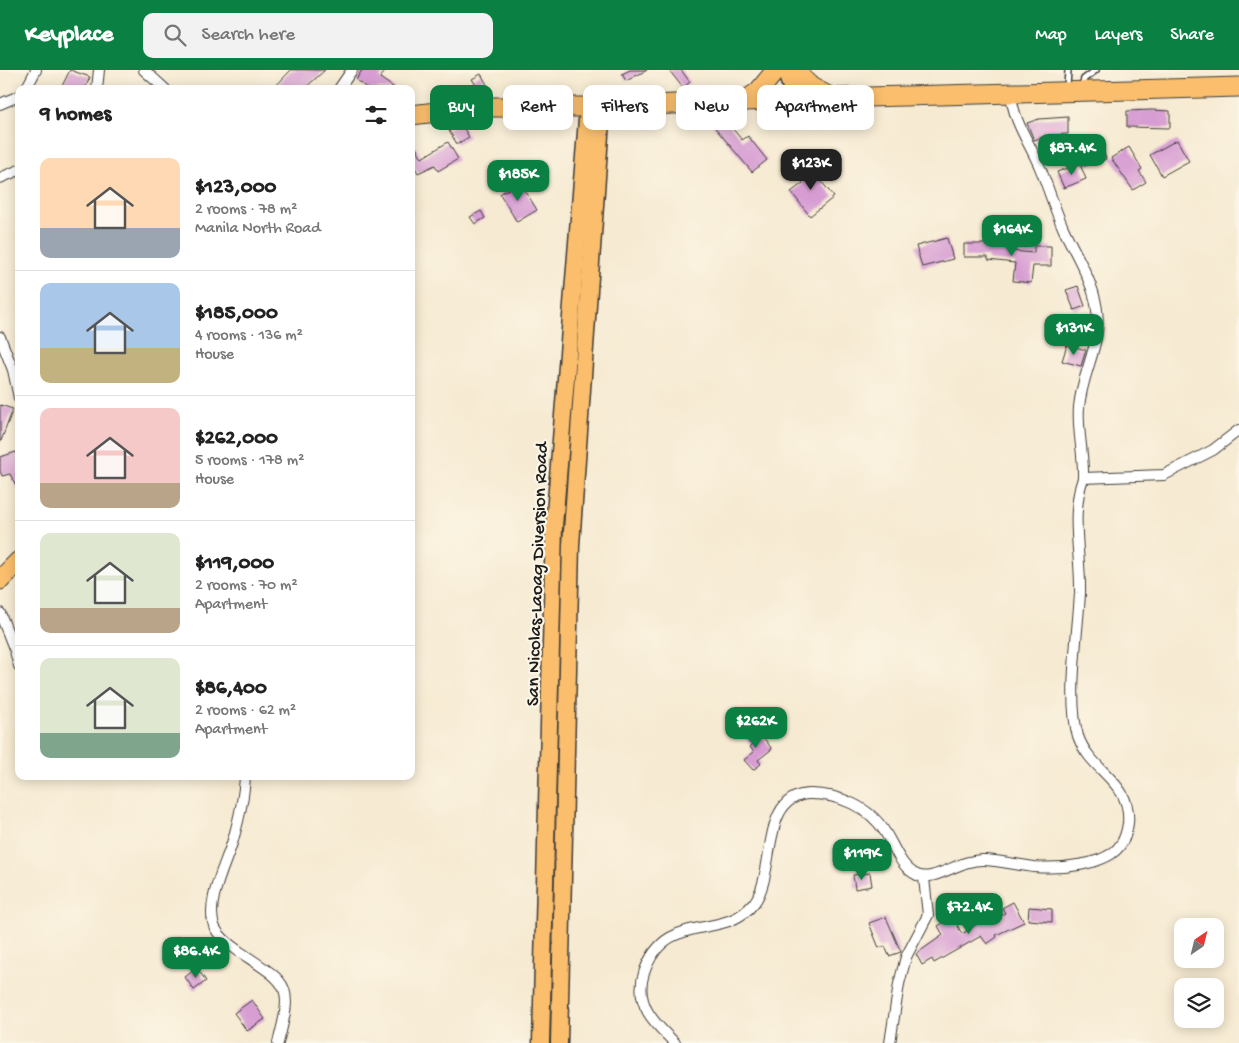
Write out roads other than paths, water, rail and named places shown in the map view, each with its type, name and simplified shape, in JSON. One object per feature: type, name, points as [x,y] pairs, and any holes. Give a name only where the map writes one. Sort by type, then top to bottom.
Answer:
[{"type":"highway","points":[[747,99],[762,88],[776,70]]},
{"type":"highway","points":[[794,70],[810,85]]},
{"type":"highway","points":[[874,97],[1239,87]]},
{"type":"highway","points":[[415,115],[479,108],[583,107]]},
{"type":"highway","points":[[0,580],[15,565]]},
{"type":"main road","points":[[785,70],[790,85]]},
{"type":"main road","name":"San Nicolas-Laoag Diversion Road","points":[[541,1043],[554,526],[593,130]]},
{"type":"main road","name":"San Nicolas-Laoag Diversion Road","points":[[559,1043],[571,545],[594,130]]},
{"type":"street","points":[[28,85],[36,70]]},
{"type":"street","points":[[97,85],[99,70]]},
{"type":"street","points":[[144,70],[161,85]]},
{"type":"street","points":[[342,85],[352,70]]},
{"type":"street","points":[[675,1043],[650,1016],[641,1003],[641,984],[644,971],[656,948],[663,940],[688,929],[712,925],[728,919],[743,913],[752,905],[763,883],[777,817],[790,800],[805,794],[816,794],[854,804],[867,812],[884,830],[901,862],[909,870],[924,878],[932,877],[964,861],[983,859],[1043,867],[1080,864],[1108,857],[1122,843],[1127,832],[1127,801],[1117,784],[1084,749],[1075,721],[1074,682],[1080,590],[1075,514],[1077,496],[1083,478],[1079,409],[1081,393],[1098,334],[1098,317],[1093,293],[1085,272],[1051,201],[1040,170],[1015,120],[1011,93]]},
{"type":"street","points":[[0,104],[15,98]]},
{"type":"street","points":[[0,178],[15,172]]},
{"type":"street","points":[[0,337],[15,379]]},
{"type":"street","points":[[1083,478],[1164,475],[1213,450],[1239,430]]},
{"type":"street","points":[[0,613],[15,649]]},
{"type":"street","points":[[245,780],[244,796],[214,895],[212,919],[216,930],[224,940],[270,971],[284,985],[285,1006],[278,1043]]},
{"type":"street","points":[[890,1043],[899,984],[906,957],[928,915],[924,878]]},
{"type":"lane","points":[[1068,70],[1074,91]]},
{"type":"lane","points":[[1074,91],[1084,79],[1096,70]]}]
